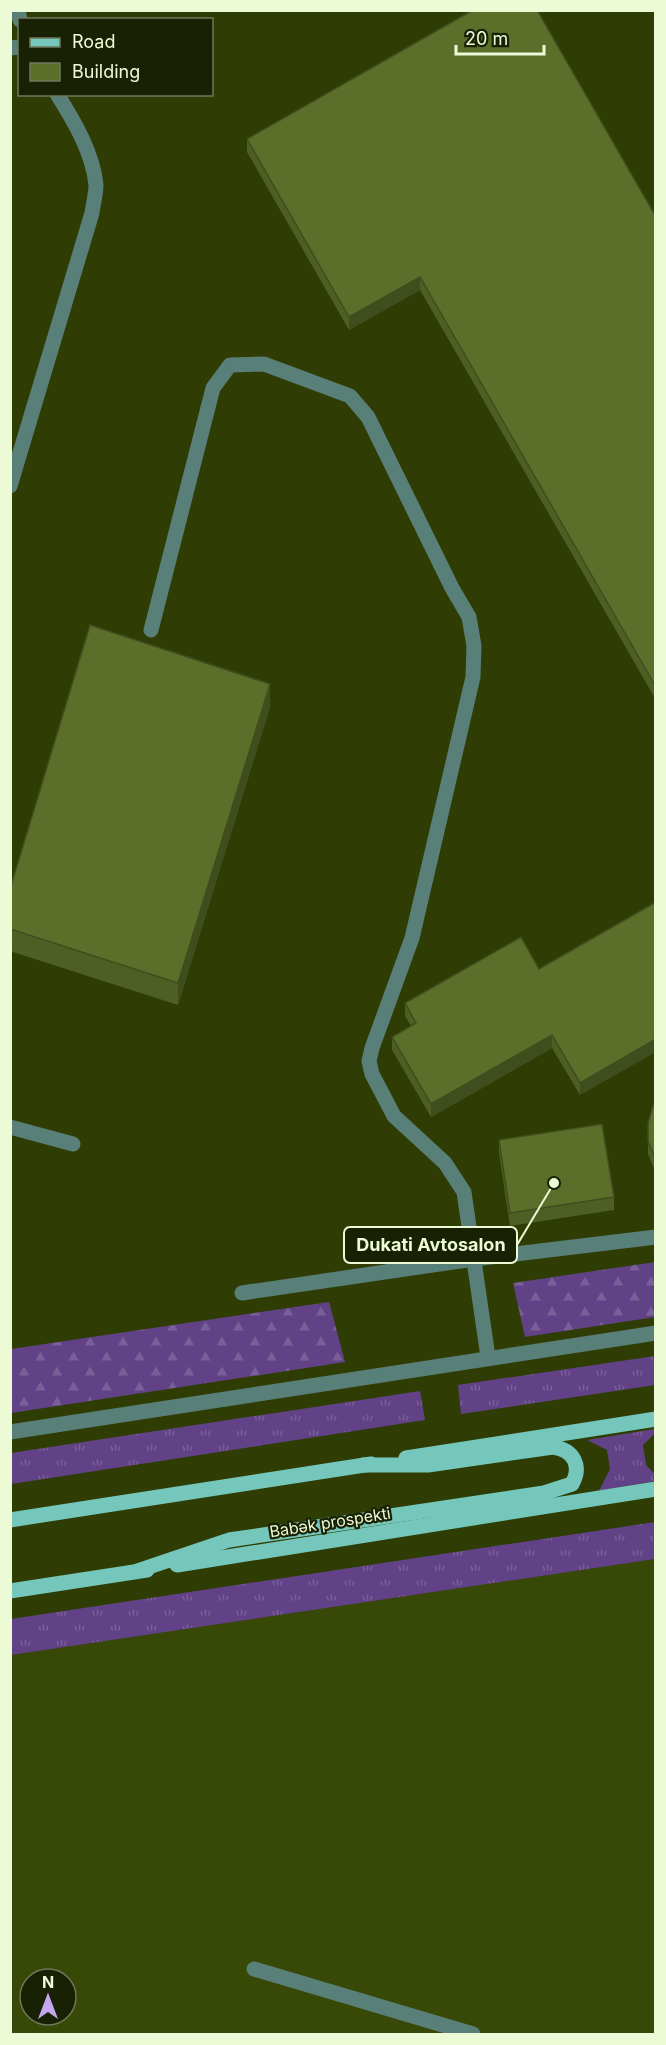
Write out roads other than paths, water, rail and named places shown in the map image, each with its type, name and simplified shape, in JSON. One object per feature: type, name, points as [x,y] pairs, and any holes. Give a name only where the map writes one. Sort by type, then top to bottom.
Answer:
[{"type":"main road","points":[[10,1520],[656,1419]]},
{"type":"main road","points":[[137,1571],[229,1539],[544,1493],[572,1484],[577,1470],[576,1462],[571,1454],[563,1448],[553,1447],[428,1465],[363,1465]]},
{"type":"main road","name":"Babək prospekti","points":[[10,1591],[656,1489]]},
{"type":"lane","points":[[10,486],[92,213],[96,188],[92,163],[69,113],[58,96]]},
{"type":"lane","points":[[151,630],[213,388],[230,365],[264,364],[350,396],[368,417],[452,588],[469,617],[474,646],[473,677],[412,938],[369,1061],[372,1074],[394,1116],[445,1163],[464,1192],[488,1357]]},
{"type":"lane","points":[[10,1127],[73,1144]]},
{"type":"lane","points":[[242,1293],[474,1259],[656,1237]]},
{"type":"lane","points":[[10,1432],[656,1333]]},
{"type":"lane","points":[[254,1969],[472,2034]]},
{"type":"place","name":"Dukati Avtosalon","points":[[554,1183]]}]
